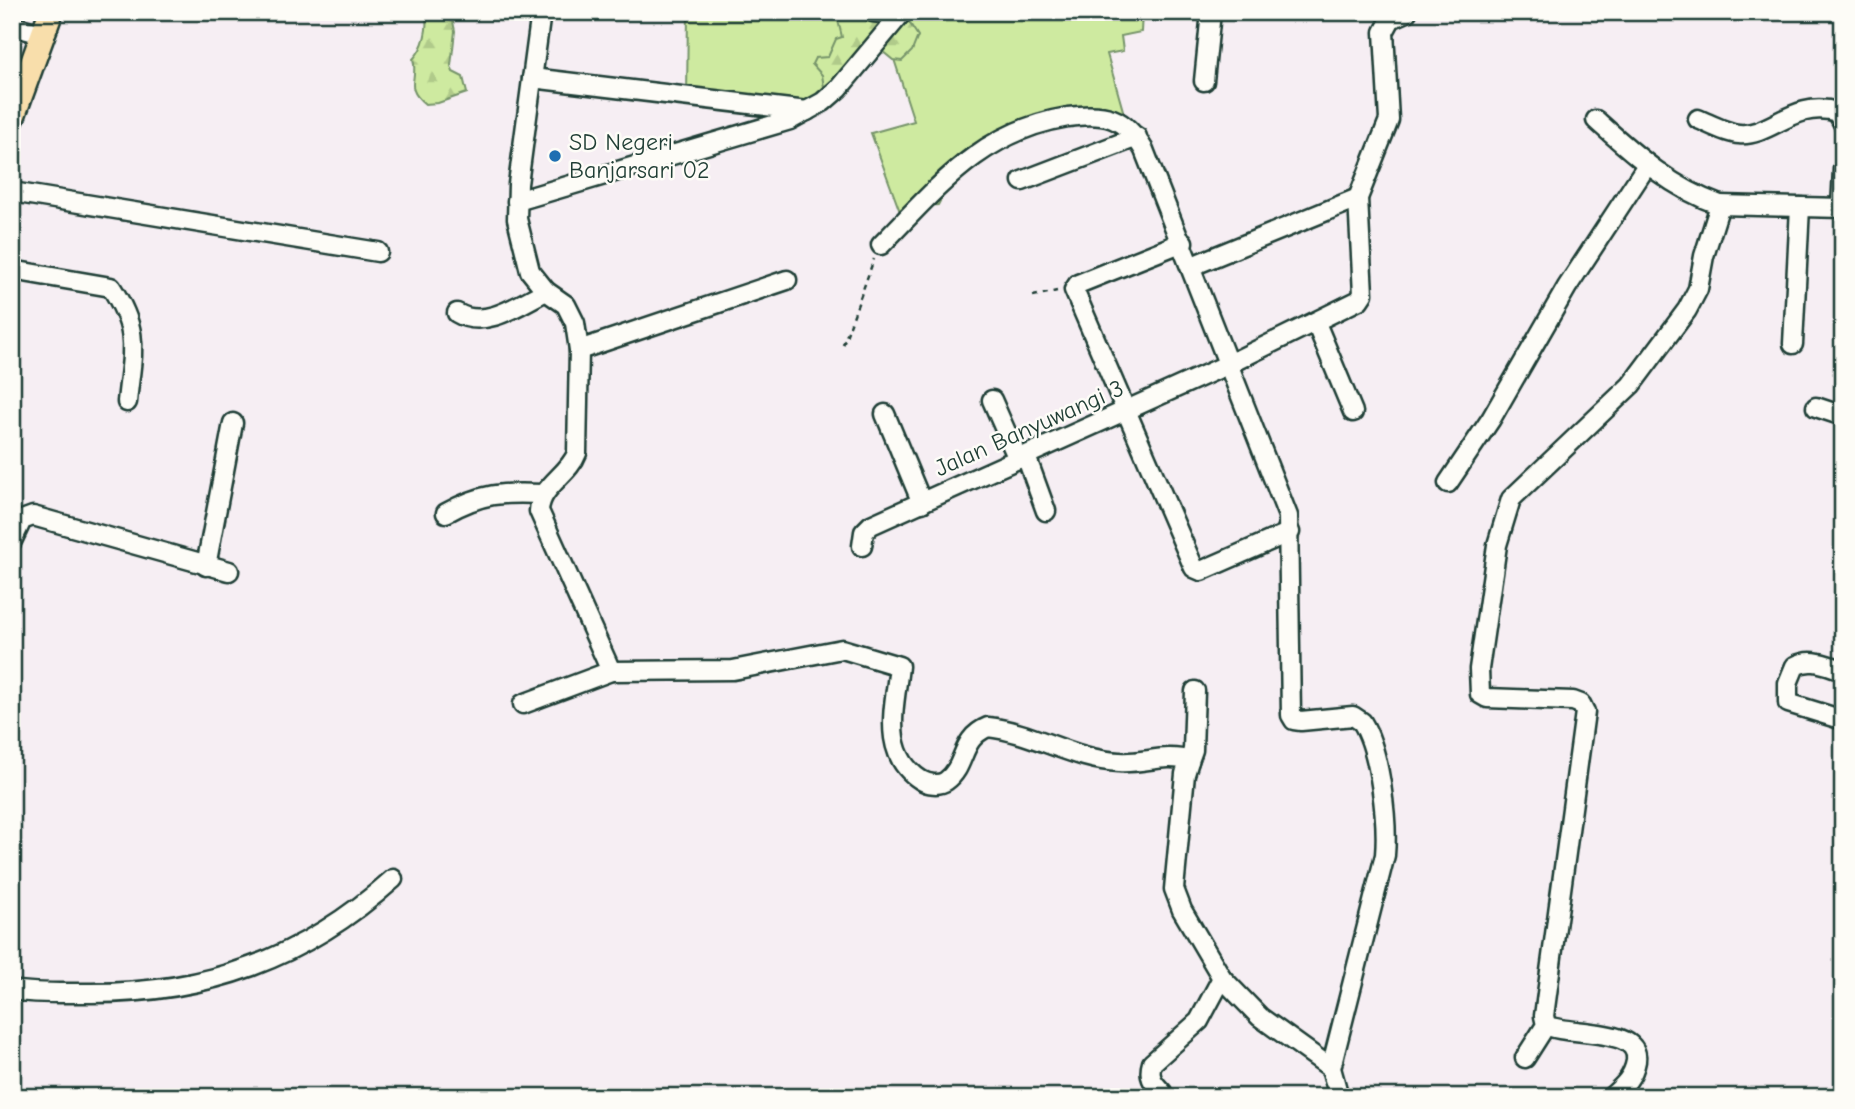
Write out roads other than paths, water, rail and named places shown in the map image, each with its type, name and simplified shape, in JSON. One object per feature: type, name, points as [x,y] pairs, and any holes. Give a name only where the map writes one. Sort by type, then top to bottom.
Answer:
[{"type":"main road","points":[[12,120],[47,23]]},
{"type":"street","points":[[541,12],[517,201],[520,240],[525,259],[546,290],[566,305],[571,313],[579,351],[577,453],[573,463],[543,494],[539,503],[541,520],[611,671]]},
{"type":"street","points":[[873,12],[901,14]]},
{"type":"street","points":[[1204,81],[1211,12]]},
{"type":"street","points":[[1192,266],[1358,198],[1389,120],[1386,24],[1406,12]]},
{"type":"street","points":[[517,201],[768,128],[808,111],[839,88],[901,14]]},
{"type":"street","points":[[12,26],[47,23]]},
{"type":"street","points":[[532,78],[808,111]]},
{"type":"street","points":[[1698,119],[1738,134],[1808,110],[1837,112],[1843,123]]},
{"type":"street","points":[[881,245],[967,162],[985,147],[1018,129],[1084,115],[1103,116],[1119,120],[1137,137],[1183,242],[1279,488],[1290,532],[1291,715],[1294,720],[1301,721],[1353,716],[1362,722],[1378,774],[1388,827],[1377,890],[1331,1068],[1339,1097]]},
{"type":"street","points":[[1596,120],[1647,165],[1680,188],[1720,205],[1842,208],[1843,169]]},
{"type":"street","points":[[1022,181],[1137,137]]},
{"type":"street","points":[[1448,483],[1491,419],[1567,287],[1647,165]]},
{"type":"street","points":[[12,192],[378,252]]},
{"type":"street","name":"Jalan Banyuwangi 3","points":[[862,546],[863,532],[870,524],[1126,411],[1353,305],[1363,294],[1358,198]]},
{"type":"street","points":[[1525,1058],[1546,1025],[1544,1016],[1547,990],[1585,712],[1581,704],[1573,701],[1487,698],[1480,694],[1479,669],[1497,545],[1511,499],[1521,486],[1631,385],[1687,310],[1698,289],[1704,256],[1720,205]]},
{"type":"street","points":[[1793,344],[1800,207]]},
{"type":"street","points":[[1183,242],[1075,286],[1074,290],[1197,571],[1290,532]]},
{"type":"street","points":[[12,270],[111,287],[125,309],[133,331],[127,402]]},
{"type":"street","points":[[579,351],[787,280]]},
{"type":"street","points":[[457,313],[469,320],[479,320],[517,306],[546,290]]},
{"type":"street","points":[[1316,323],[1353,412]]},
{"type":"street","points":[[992,400],[1046,511]]},
{"type":"street","points":[[1816,407],[1843,416]]},
{"type":"street","points":[[885,414],[922,503]]},
{"type":"street","points":[[206,566],[233,423]]},
{"type":"street","points":[[446,513],[482,495],[499,492],[543,494]]},
{"type":"street","points":[[12,541],[22,520],[33,516],[229,571]]},
{"type":"street","points":[[523,704],[611,671],[733,670],[828,650],[858,652],[899,666],[892,736],[896,753],[909,772],[925,782],[945,782],[954,772],[968,741],[978,731],[988,727],[1094,759],[1122,763],[1177,757],[1189,761]]},
{"type":"street","points":[[1843,670],[1811,661],[1800,663],[1795,666],[1786,691],[1788,703],[1843,720]]},
{"type":"street","points":[[1195,691],[1193,750],[1185,775],[1174,889],[1182,910],[1222,978],[1260,1017],[1331,1068]]},
{"type":"street","points":[[12,989],[29,993],[126,993],[211,980],[280,957],[364,905],[393,879]]},
{"type":"street","points":[[1161,1093],[1152,1083],[1149,1072],[1152,1063],[1199,1021],[1222,978]]},
{"type":"street","points":[[1546,1025],[1620,1038],[1632,1047],[1637,1056],[1634,1069],[1628,1082],[1611,1097]]},
{"type":"place","name":"SD Negeri Banjarsari 02","points":[[555,156]]}]
